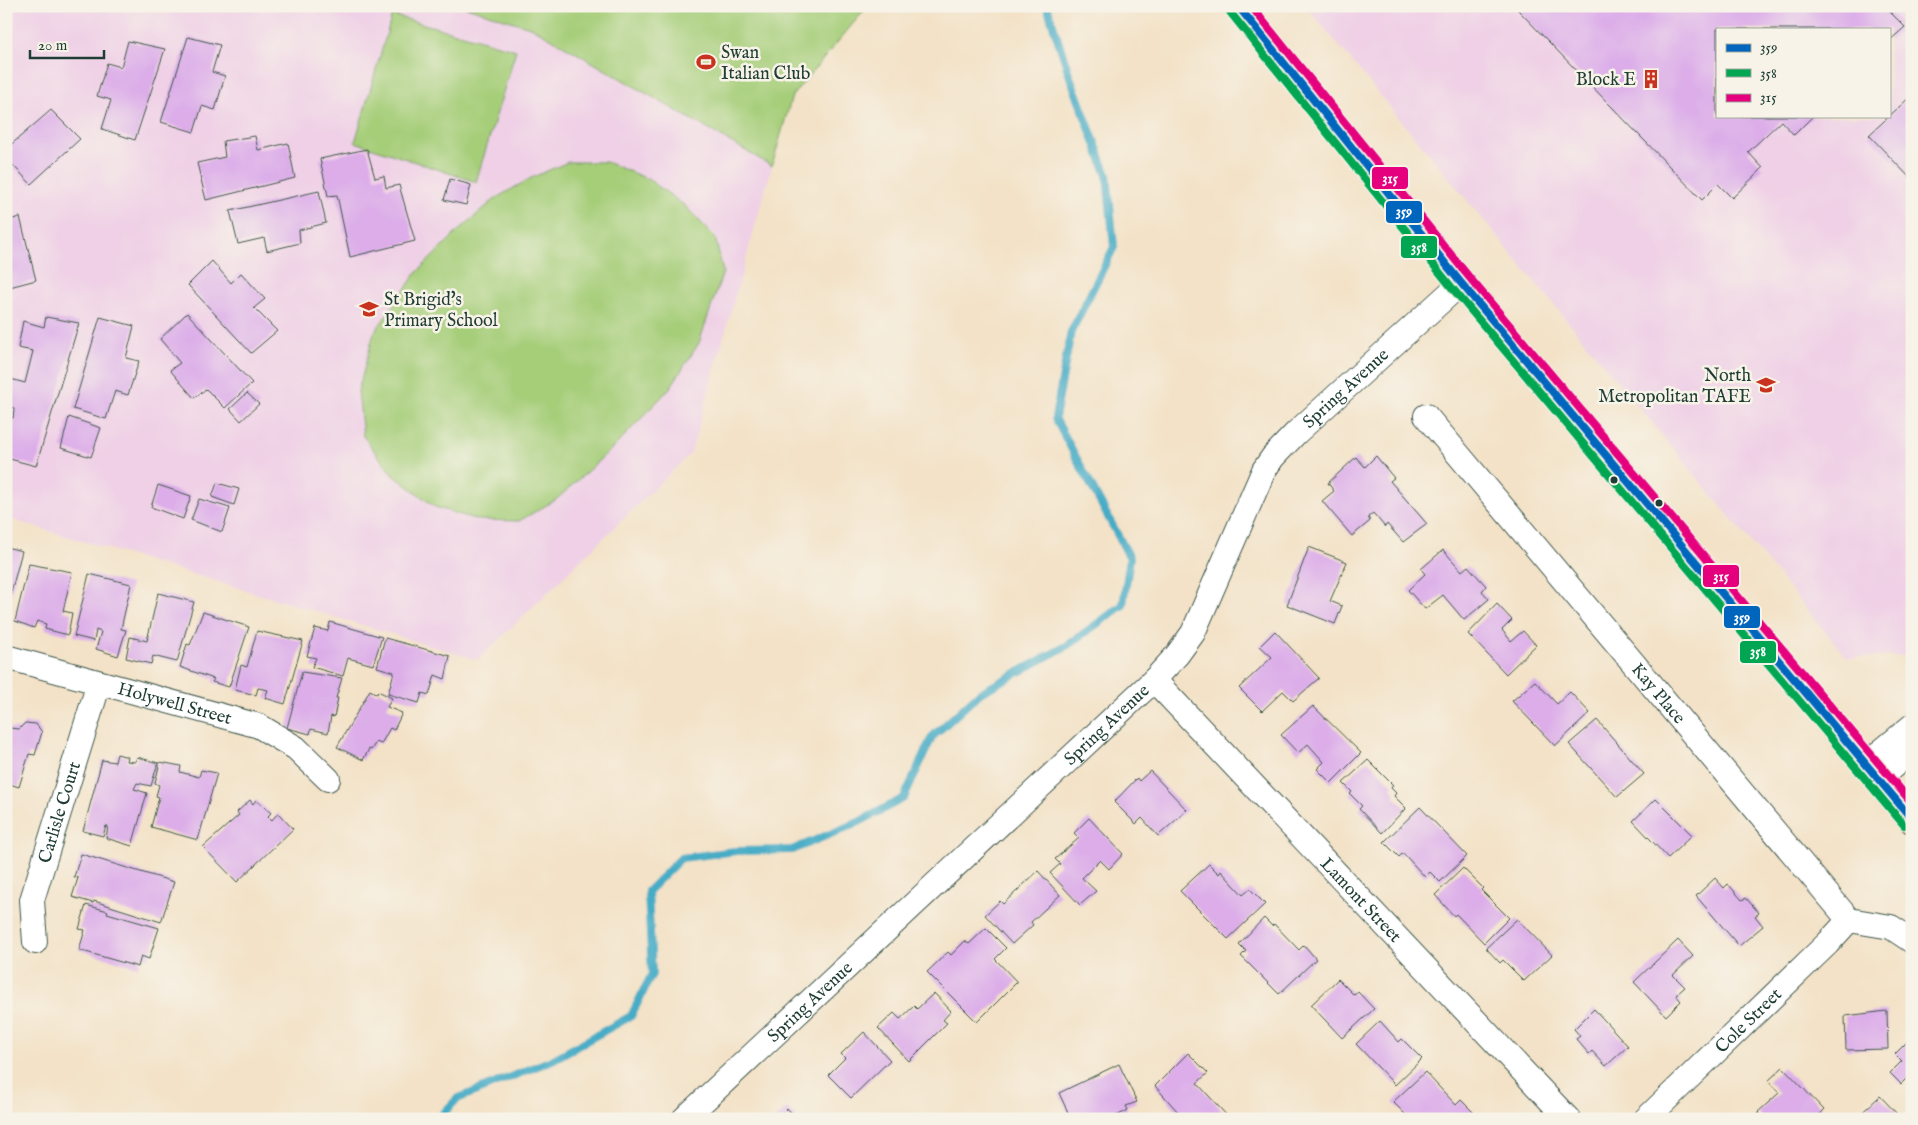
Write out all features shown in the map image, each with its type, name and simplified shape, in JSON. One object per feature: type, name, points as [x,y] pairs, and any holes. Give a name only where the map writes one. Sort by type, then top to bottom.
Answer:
[{"type":"main road","points":[[1238,6],[1461,283],[1912,819]]},
{"type":"street","name":"Spring Avenue","points":[[684,1119],[1154,680],[1177,655],[1193,633],[1256,485],[1273,457],[1296,433],[1461,283]]},
{"type":"street","name":"Kay Place","points":[[1426,416],[1848,920]]},
{"type":"street","name":"Holywell Street","points":[[6,657],[259,726],[296,748],[328,779]]},
{"type":"street","name":"Lamont Street","points":[[1154,680],[1568,1119]]},
{"type":"street","name":"Carlisle Court","points":[[35,942],[32,900],[99,683]]},
{"type":"street","points":[[1872,772],[1912,726]]},
{"type":"street","points":[[1872,772],[1912,750]]},
{"type":"street","points":[[1848,920],[1891,927],[1912,941]]},
{"type":"street","name":"Cole Street","points":[[1646,1119],[1828,943],[1848,920]]},
{"type":"shaded area","name":"St Brigid's Primary School","points":[[6,6],[463,6],[533,28],[772,166],[691,453],[478,660],[6,518]]},
{"type":"shaded area","name":"North Metropolitan TAFE","points":[[1306,6],[1912,6],[1912,655],[1847,658]]},
{"type":"green space","name":"Swan Italian Club","points":[[463,6],[868,6],[792,96],[772,166],[533,28]]},
{"type":"green space","points":[[392,15],[516,50],[476,182],[355,142]]},
{"type":"green space","points":[[568,162],[606,162],[648,179],[684,205],[715,237],[723,272],[699,343],[670,388],[617,444],[557,499],[519,521],[478,520],[435,507],[392,474],[363,436],[358,391],[374,333],[417,272],[457,232],[496,198],[533,177]]},
{"type":"building","name":"Block E","points":[[1522,6],[1896,6],[1890,12],[1905,27],[1890,40],[1890,28],[1716,28],[1716,118],[1811,118],[1794,135],[1781,121],[1748,152],[1763,168],[1732,198],[1718,184],[1702,200],[1518,10]]},
{"type":"building","points":[[188,37],[220,45],[212,72],[225,76],[215,110],[202,106],[194,132],[161,122]]},
{"type":"building","points":[[128,41],[165,49],[135,140],[102,129],[111,100],[97,96],[107,63],[121,67]]},
{"type":"building","points":[[1912,95],[1912,180],[1869,135],[1887,118],[1890,118],[1890,115]]},
{"type":"building","points":[[51,110],[80,139],[31,184],[6,158],[6,149]]},
{"type":"building","points":[[255,136],[258,150],[288,143],[295,178],[206,200],[197,163],[225,157],[223,141]]},
{"type":"building","points":[[367,149],[375,178],[384,176],[386,188],[399,185],[415,241],[350,257],[337,195],[328,196],[320,159]]},
{"type":"building","points":[[450,179],[471,185],[466,205],[444,200]]},
{"type":"building","points":[[319,191],[326,223],[299,230],[300,243],[267,251],[264,238],[238,244],[230,211]]},
{"type":"building","points":[[20,217],[36,280],[6,288],[6,221]]},
{"type":"building","points":[[212,261],[231,283],[241,273],[265,299],[254,308],[277,331],[251,353],[188,285]]},
{"type":"building","points":[[187,313],[252,383],[225,408],[206,389],[194,398],[170,370],[180,363],[160,339]]},
{"type":"building","points":[[46,317],[79,323],[36,466],[6,458],[6,417],[13,418],[14,408],[6,406],[6,381],[7,378],[25,383],[33,351],[18,348],[23,321],[44,327]]},
{"type":"building","points":[[100,317],[134,326],[126,358],[139,361],[128,395],[115,391],[106,419],[73,409]]},
{"type":"building","points":[[247,393],[259,404],[241,421],[230,409]]},
{"type":"building","points":[[69,417],[101,428],[91,457],[61,448]]},
{"type":"building","points":[[1376,456],[1394,478],[1390,481],[1427,524],[1403,542],[1387,524],[1385,527],[1373,513],[1368,517],[1370,521],[1352,536],[1322,501],[1334,491],[1328,483],[1356,457],[1365,467]]},
{"type":"building","points":[[217,483],[239,489],[234,505],[212,497]]},
{"type":"building","points":[[158,485],[191,496],[183,519],[151,507]]},
{"type":"building","points":[[199,499],[230,508],[222,532],[191,520]]},
{"type":"building","points":[[6,547],[22,551],[7,608],[6,608]]},
{"type":"building","points":[[1309,547],[1347,562],[1330,601],[1342,606],[1335,624],[1287,605]]},
{"type":"building","points":[[1443,550],[1462,571],[1468,566],[1486,586],[1482,591],[1489,599],[1464,620],[1443,595],[1425,609],[1408,590],[1425,574],[1421,569]]},
{"type":"building","points":[[29,564],[72,572],[63,611],[72,613],[68,635],[45,629],[46,624],[37,621],[34,628],[15,621]]},
{"type":"building","points":[[89,574],[131,584],[121,629],[126,630],[118,656],[96,649],[101,632],[96,630],[94,641],[74,636]]},
{"type":"building","points":[[158,593],[194,602],[177,662],[153,656],[151,664],[126,658],[130,637],[147,641]]},
{"type":"building","points":[[1497,604],[1512,620],[1502,630],[1511,641],[1523,631],[1536,645],[1506,674],[1468,634]]},
{"type":"building","points":[[203,612],[249,627],[229,687],[212,682],[214,679],[180,667],[187,644],[190,645]]},
{"type":"building","points":[[330,622],[382,637],[373,665],[348,658],[343,676],[312,667],[316,658],[307,656],[315,628],[328,631]]},
{"type":"building","points":[[257,631],[303,641],[285,704],[265,698],[268,690],[258,688],[256,695],[235,690],[241,665],[247,667]]},
{"type":"building","points":[[1275,631],[1319,678],[1293,701],[1283,691],[1262,711],[1239,688],[1272,657],[1260,646]]},
{"type":"building","points":[[385,638],[450,656],[445,679],[435,675],[429,695],[422,693],[419,703],[388,694],[394,672],[377,667]]},
{"type":"building","points":[[302,672],[342,678],[336,698],[338,698],[334,717],[331,716],[328,733],[311,729],[310,734],[287,728]]},
{"type":"building","points":[[1535,681],[1557,704],[1570,692],[1590,713],[1555,746],[1512,701]]},
{"type":"building","points":[[370,690],[377,694],[378,691],[392,698],[387,707],[402,713],[394,730],[390,728],[381,744],[376,742],[371,750],[369,749],[363,760],[337,747]]},
{"type":"building","points":[[1313,706],[1361,753],[1331,783],[1317,769],[1324,762],[1308,744],[1298,753],[1281,735]]},
{"type":"building","points":[[1597,720],[1644,774],[1617,797],[1569,744]]},
{"type":"building","points":[[6,723],[10,724],[9,728],[19,729],[25,723],[36,724],[42,732],[35,755],[29,754],[19,787],[6,783]]},
{"type":"building","points":[[117,754],[128,757],[127,761],[135,762],[137,757],[158,763],[151,786],[137,783],[134,789],[147,793],[132,846],[106,838],[108,826],[106,826],[103,836],[83,831],[102,760],[115,762]]},
{"type":"building","points":[[1368,760],[1393,785],[1391,788],[1396,793],[1394,796],[1406,808],[1382,833],[1359,809],[1362,806],[1350,794],[1352,792],[1343,783]]},
{"type":"building","points":[[160,762],[181,766],[180,772],[199,777],[201,770],[217,773],[198,840],[151,827],[159,797],[156,796],[159,785],[155,783]]},
{"type":"building","points":[[1150,771],[1187,810],[1158,836],[1142,818],[1136,824],[1114,802],[1137,778],[1139,781]]},
{"type":"building","points":[[1656,799],[1692,835],[1668,858],[1633,821]]},
{"type":"building","points":[[250,800],[253,804],[256,800],[271,813],[268,816],[272,820],[278,813],[293,829],[237,882],[203,847],[239,815],[237,812]]},
{"type":"building","points":[[1420,807],[1467,856],[1440,882],[1430,872],[1425,877],[1403,853],[1399,857],[1384,842]]},
{"type":"building","points":[[1089,818],[1123,854],[1109,869],[1100,860],[1082,878],[1096,891],[1080,905],[1050,873],[1060,864],[1055,859],[1079,838],[1074,833]]},
{"type":"building","points":[[81,854],[174,882],[161,922],[94,901],[93,903],[72,897],[78,878],[74,877]]},
{"type":"building","points":[[1209,864],[1219,874],[1221,871],[1243,895],[1250,889],[1265,904],[1228,939],[1180,891]]},
{"type":"building","points":[[1463,868],[1483,888],[1481,890],[1509,918],[1484,943],[1456,914],[1454,916],[1435,895]]},
{"type":"building","points":[[1038,871],[1060,895],[1031,922],[1033,925],[1012,944],[985,915],[1000,901],[1003,904]]},
{"type":"building","points":[[1715,878],[1724,888],[1728,884],[1742,900],[1746,898],[1759,913],[1755,916],[1763,926],[1739,946],[1696,896]]},
{"type":"building","points":[[86,905],[159,928],[149,959],[141,956],[138,967],[79,950],[85,930],[79,929]]},
{"type":"building","points":[[1264,918],[1272,926],[1274,924],[1299,950],[1304,945],[1316,959],[1279,994],[1241,956],[1246,951],[1239,944]]},
{"type":"building","points":[[1517,919],[1552,955],[1524,981],[1503,960],[1500,963],[1486,948]]},
{"type":"building","points":[[986,928],[1006,948],[995,959],[1017,982],[977,1022],[927,972],[948,952],[951,955],[965,941],[969,944]]},
{"type":"building","points":[[1678,940],[1693,956],[1673,975],[1685,987],[1676,995],[1681,1001],[1666,1016],[1634,982]]},
{"type":"building","points":[[1338,979],[1354,995],[1358,992],[1374,1009],[1342,1038],[1311,1005]]},
{"type":"building","points":[[934,993],[951,1011],[943,1020],[947,1023],[909,1061],[878,1028],[894,1013],[900,1019],[914,1006],[917,1009]]},
{"type":"building","points":[[1594,1009],[1628,1046],[1606,1066],[1592,1051],[1589,1054],[1576,1039],[1580,1036],[1574,1029]]},
{"type":"building","points":[[1887,1011],[1888,1049],[1846,1050],[1845,1016]]},
{"type":"building","points":[[1380,1021],[1399,1042],[1402,1039],[1422,1059],[1395,1085],[1356,1044]]},
{"type":"building","points":[[864,1032],[890,1060],[851,1098],[828,1075],[845,1058],[841,1054]]},
{"type":"building","points":[[1912,1037],[1912,1073],[1901,1084],[1890,1073],[1902,1061],[1895,1054]]},
{"type":"building","points":[[1188,1053],[1208,1073],[1197,1083],[1230,1119],[1180,1119],[1179,1113],[1155,1086]]},
{"type":"building","points":[[1119,1064],[1137,1102],[1126,1106],[1128,1110],[1111,1119],[1071,1119],[1059,1093]]},
{"type":"building","points":[[1783,1067],[1824,1110],[1816,1119],[1764,1119],[1758,1112],[1779,1093],[1768,1081]]},
{"type":"building","points":[[1425,1072],[1456,1105],[1461,1100],[1476,1115],[1472,1119],[1410,1119],[1393,1102]]},
{"type":"building","points":[[1880,1096],[1900,1117],[1898,1119],[1855,1119]]},
{"type":"building","points":[[787,1108],[797,1119],[776,1119]]},
{"type":"waterway","points":[[438,1119],[457,1099],[552,1060],[631,1016],[652,974],[648,891],[681,858],[736,851],[792,850],[859,822],[904,798],[932,737],[980,693],[1068,645],[1123,605],[1130,558],[1055,418],[1071,332],[1114,247],[1107,175],[1069,74],[1047,6]]},
{"type":"transit line","name":"359","points":[[1238,6],[1461,283],[1912,819]]},
{"type":"transit line","name":"315","points":[[1251,6],[1469,277],[1912,803]]},
{"type":"transit line","name":"358","points":[[1230,12],[1453,289],[1904,825]]},
{"type":"place","name":"Swan Italian Club","points":[[706,62]]},
{"type":"place","name":"Block E","points":[[1651,79]]},
{"type":"place","name":"St Brigid's Primary School","points":[[369,309]]},
{"type":"place","name":"North Metropolitan TAFE","points":[[1766,385]]}]
